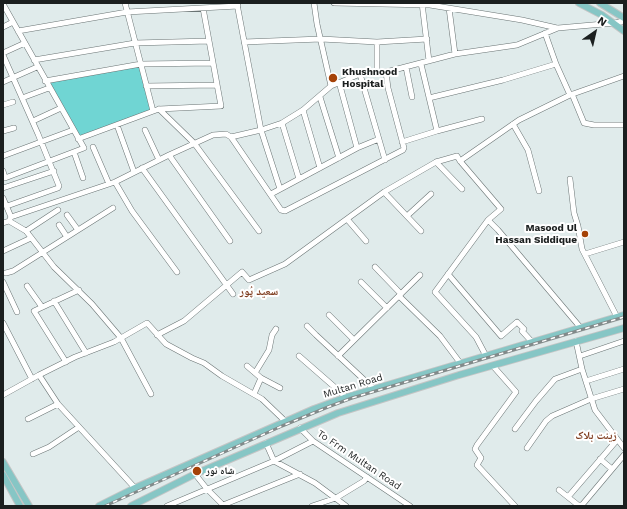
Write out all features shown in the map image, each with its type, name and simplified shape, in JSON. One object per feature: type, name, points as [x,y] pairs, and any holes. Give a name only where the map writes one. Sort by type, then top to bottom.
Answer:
[{"type":"main road","points":[[579,3],[615,23],[624,31]]},
{"type":"main road","points":[[600,3],[624,19]]},
{"type":"main road","name":"Multan Road","points":[[99,506],[135,488],[314,408],[346,397],[624,315]]},
{"type":"main road","name":"Multan Road","points":[[131,506],[195,474],[338,413],[624,328]]},
{"type":"main road","points":[[3,462],[29,506]]},
{"type":"main road","points":[[3,475],[20,506]]},
{"type":"street","points":[[125,3],[153,112]]},
{"type":"street","points":[[314,3],[331,86]]},
{"type":"street","points":[[334,3],[422,4],[522,20],[558,28]]},
{"type":"street","points":[[3,4],[37,67],[84,148],[5,178],[3,171]]},
{"type":"street","points":[[18,31],[127,12],[203,8],[237,4],[261,130],[280,189]]},
{"type":"street","points":[[422,4],[429,61]]},
{"type":"street","points":[[78,139],[160,109],[221,106],[203,8]]},
{"type":"street","points":[[449,8],[455,54]]},
{"type":"street","points":[[232,137],[282,123],[303,110],[331,86],[360,74],[386,72],[455,54],[517,45],[558,28],[615,23],[624,19]]},
{"type":"street","points":[[3,27],[13,22]]},
{"type":"street","points":[[545,33],[556,64],[584,122],[594,125],[624,125]]},
{"type":"street","points":[[244,42],[321,39],[377,42],[427,39]]},
{"type":"street","points":[[34,60],[135,43],[209,41]]},
{"type":"street","points":[[377,42],[377,72]]},
{"type":"street","points":[[7,206],[58,188],[59,184],[42,141],[3,54],[25,43]]},
{"type":"street","points":[[45,81],[141,64],[213,63]]},
{"type":"street","points":[[421,64],[438,131]]},
{"type":"street","points":[[429,98],[503,80],[556,64]]},
{"type":"street","points":[[3,82],[37,67]]},
{"type":"street","points":[[406,67],[412,97]]},
{"type":"street","points":[[3,223],[10,219],[112,183],[213,135],[226,134],[232,137],[281,210],[285,211],[384,160],[404,148],[388,88],[386,72]]},
{"type":"street","points":[[360,74],[384,160]]},
{"type":"street","points":[[460,161],[513,124],[571,94],[624,76]]},
{"type":"street","points":[[339,82],[358,148]]},
{"type":"street","points":[[146,86],[217,85]]},
{"type":"street","points":[[22,98],[49,88]]},
{"type":"street","points":[[320,96],[339,158]]},
{"type":"street","points":[[3,105],[13,102]]},
{"type":"street","points":[[33,121],[61,108]]},
{"type":"street","points":[[160,109],[194,143],[259,231]]},
{"type":"street","points":[[303,110],[320,168]]},
{"type":"street","points":[[402,142],[482,119]]},
{"type":"street","points":[[282,123],[299,179]]},
{"type":"street","points":[[513,124],[528,150],[539,191]]},
{"type":"street","points":[[116,125],[134,172]]},
{"type":"street","points":[[3,131],[14,128]]},
{"type":"street","points":[[3,156],[73,130]]},
{"type":"street","points":[[145,130],[159,160]]},
{"type":"street","points":[[271,194],[378,139]]},
{"type":"street","points":[[93,146],[112,183],[177,272]]},
{"type":"street","points":[[74,152],[83,178]]},
{"type":"street","points":[[169,155],[230,241]]},
{"type":"street","points":[[157,335],[184,321],[242,272],[249,280],[285,264],[384,192],[436,162],[457,156],[501,209],[488,220],[435,292],[476,337],[486,356]]},
{"type":"street","points":[[436,162],[462,189]]},
{"type":"street","points":[[142,168],[233,294]]},
{"type":"street","points":[[3,188],[54,171]]},
{"type":"street","points":[[570,179],[574,213],[582,248],[617,317]]},
{"type":"street","points":[[384,192],[421,231]]},
{"type":"street","points":[[407,216],[431,194]]},
{"type":"street","points":[[3,198],[7,206],[10,219],[26,231],[54,267],[92,304],[122,338],[151,394]]},
{"type":"street","points":[[6,273],[13,271],[113,208]]},
{"type":"street","points":[[26,231],[58,210]]},
{"type":"street","points":[[67,215],[78,230]]},
{"type":"street","points":[[347,219],[366,241]]},
{"type":"street","points":[[488,220],[580,327]]},
{"type":"street","points":[[59,225],[67,237]]},
{"type":"street","points":[[3,251],[31,238]]},
{"type":"street","points":[[585,254],[624,242]]},
{"type":"street","points":[[375,267],[440,336],[461,364]]},
{"type":"street","points":[[448,274],[501,336],[517,322],[533,342]]},
{"type":"street","points":[[338,356],[420,275]]},
{"type":"street","points":[[3,282],[17,312]]},
{"type":"street","points":[[361,282],[387,308]]},
{"type":"street","points":[[27,286],[42,307]]},
{"type":"street","points":[[66,362],[34,311],[78,290]]},
{"type":"street","points":[[54,301],[86,353]]},
{"type":"street","points":[[329,315],[354,340]]},
{"type":"street","points":[[3,323],[32,379]]},
{"type":"street","points":[[3,395],[66,362],[122,338],[146,323],[166,344],[199,360],[222,376],[262,399],[285,421]]},
{"type":"street","points":[[307,326],[374,389]]},
{"type":"street","points":[[255,373],[269,350],[272,335],[276,328]]},
{"type":"street","points":[[580,356],[624,341]]},
{"type":"street","points":[[576,342],[591,399],[598,415],[624,448]]},
{"type":"street","points":[[299,356],[346,397]]},
{"type":"street","points":[[247,366],[261,378],[280,388]]},
{"type":"street","points":[[493,366],[516,392],[475,449],[481,458],[477,465],[515,506]]},
{"type":"street","points":[[515,429],[555,379],[582,369]]},
{"type":"street","points":[[586,381],[624,369]]},
{"type":"street","points":[[39,375],[58,404],[135,488]]},
{"type":"street","points":[[254,394],[261,378]]},
{"type":"street","points":[[527,448],[546,421],[552,416],[591,399],[624,389]]},
{"type":"street","points":[[28,419],[58,404]]},
{"type":"street","points":[[33,454],[49,447],[79,427]]},
{"type":"street","name":"To Frm Multan Road","points":[[300,428],[313,441],[410,506]]},
{"type":"street","points":[[568,497],[617,440]]},
{"type":"street","points":[[167,506],[274,460],[313,441]]},
{"type":"street","points":[[266,443],[274,460],[300,474],[346,506]]},
{"type":"street","points":[[559,490],[578,505],[582,505],[624,455]]},
{"type":"street","points":[[600,459],[612,469]]},
{"type":"street","points":[[195,474],[224,506],[300,474]]},
{"type":"street","points":[[312,506],[336,498],[364,481],[367,477]]},
{"type":"shaded area","points":[[140,62],[153,111],[78,139],[45,81]]},
{"type":"railway","points":[[105,506],[282,426],[352,398],[624,317]]},
{"type":"place","name":"Khushnood Hospital","points":[[333,78]]},
{"type":"place","name":"Masood Ul Hassan Siddique","points":[[585,234]]},
{"type":"place","name":"شاہ نور","points":[[197,471]]},
{"type":"district","name":"سعید پُور","points":[[259,292]]},
{"type":"district","name":"زینت بلاک","points":[[596,436]]}]
